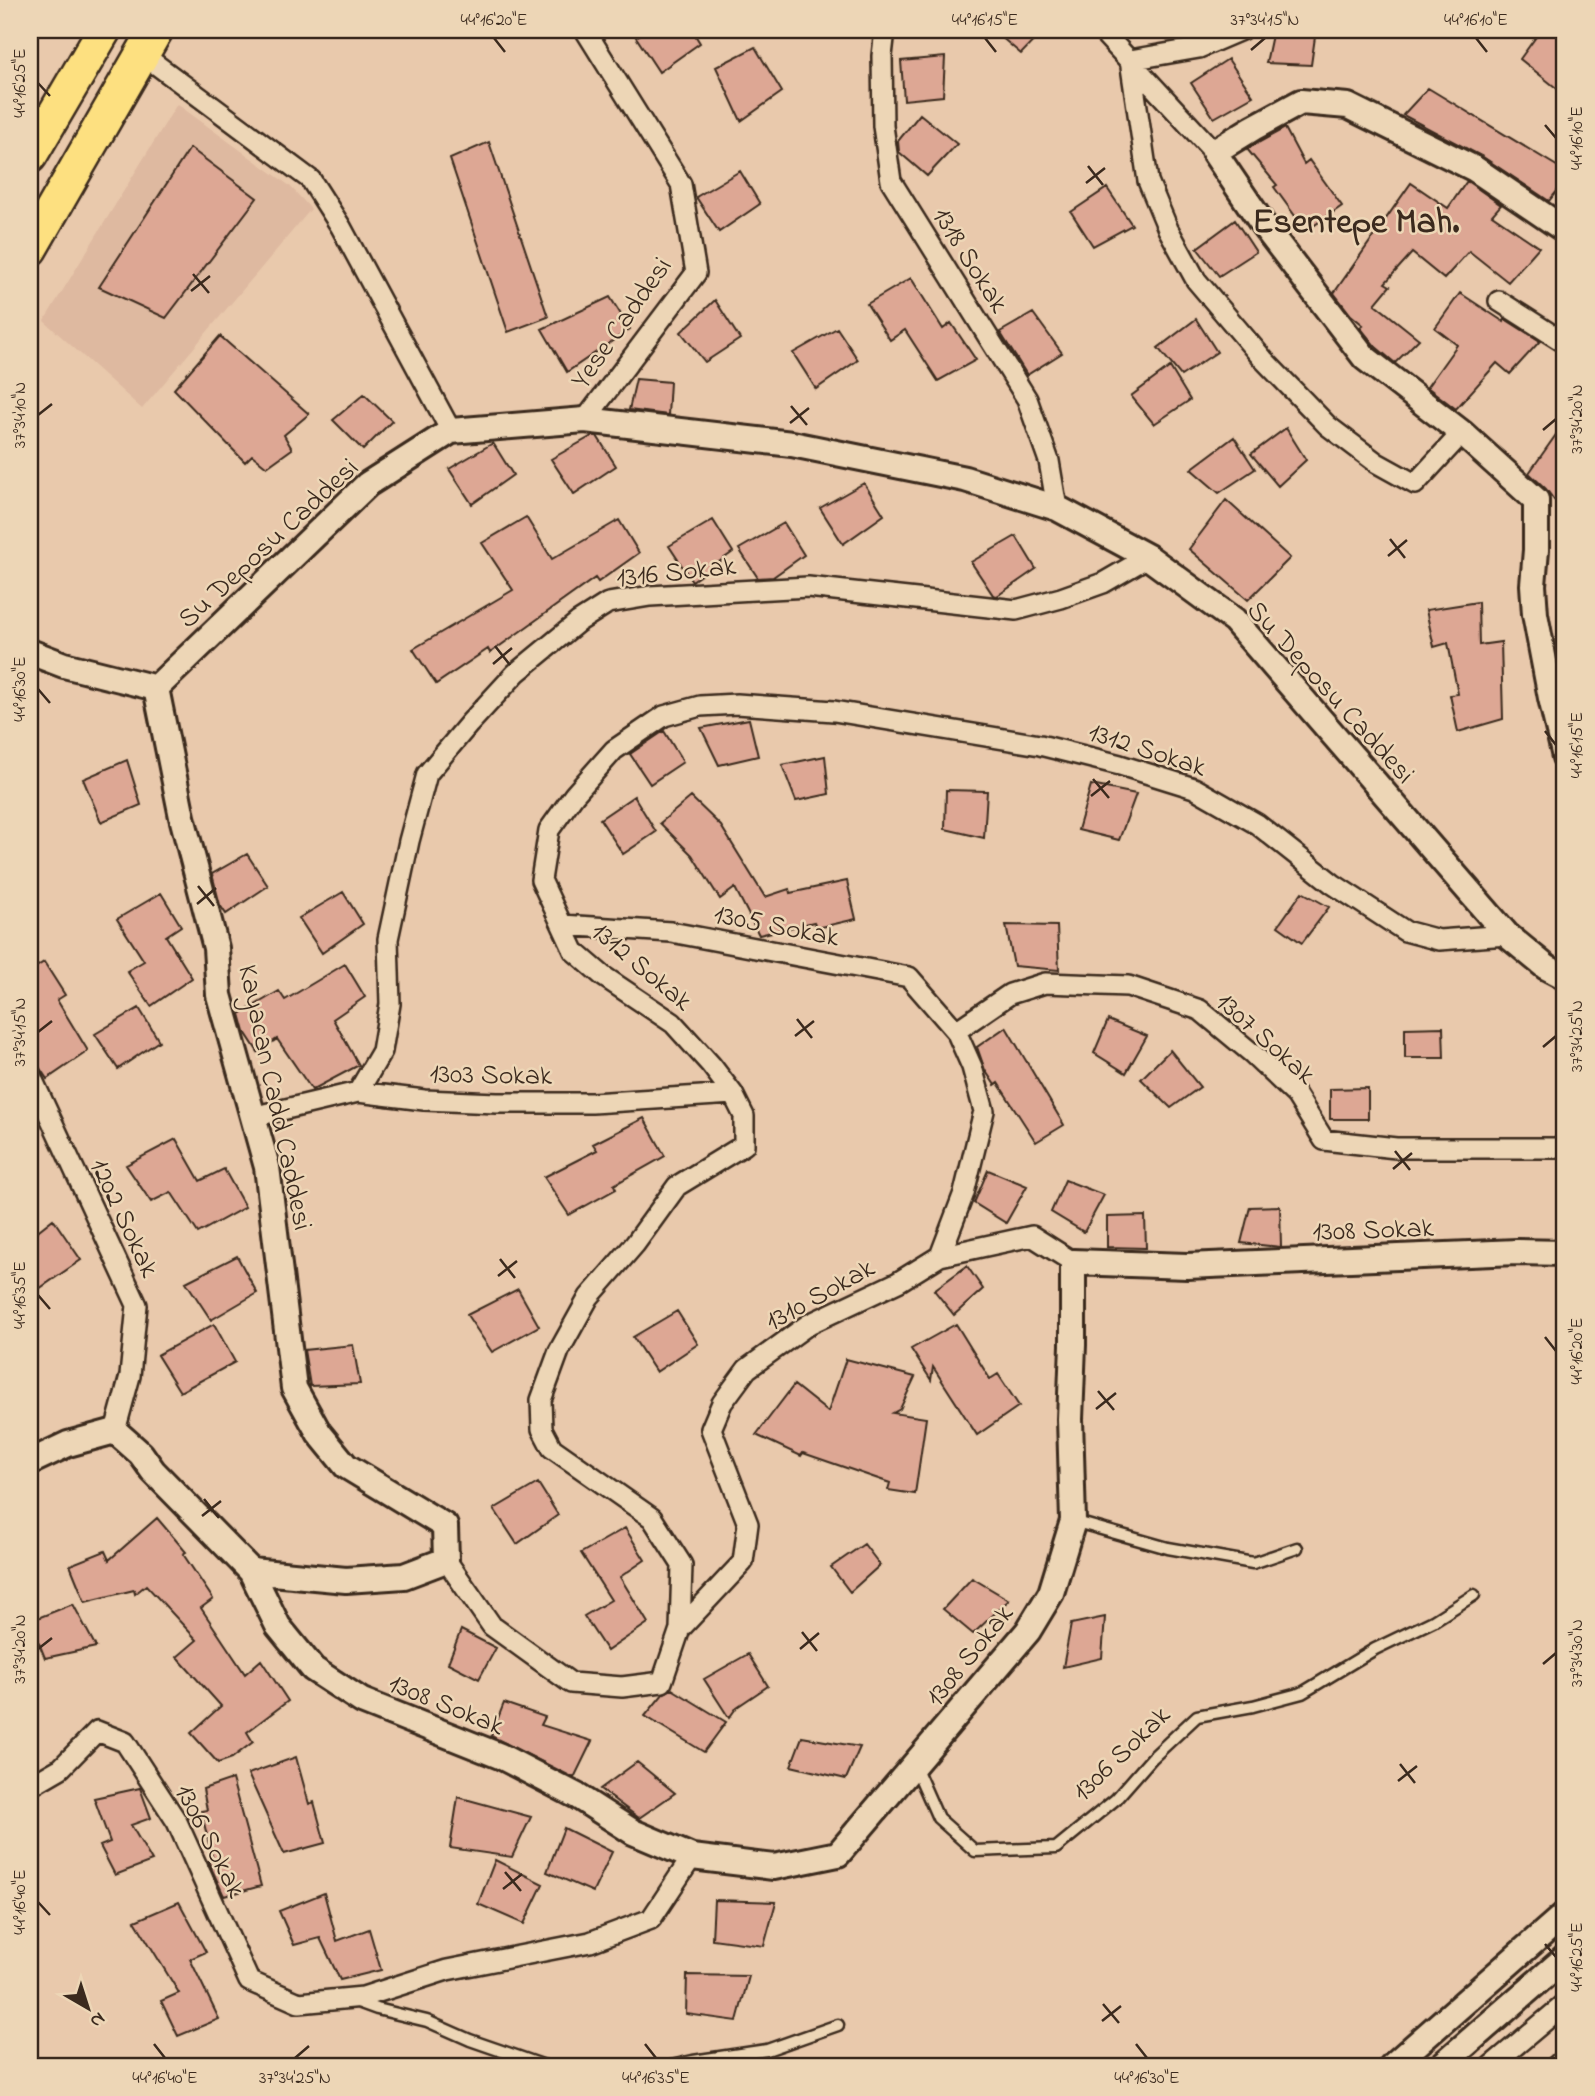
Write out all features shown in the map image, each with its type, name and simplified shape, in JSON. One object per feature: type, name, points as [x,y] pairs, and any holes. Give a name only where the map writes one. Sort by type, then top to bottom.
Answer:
[{"type":"highway","points":[[30,156],[104,30]]},
{"type":"highway","points":[[30,248],[149,42]]},
{"type":"street","name":"Yese Caddesi","points":[[585,30],[681,184],[696,273],[586,420]]},
{"type":"street","name":"1318 Sokak","points":[[885,30],[882,56],[883,126],[891,181],[1027,399],[1049,461],[1057,508]]},
{"type":"street","points":[[1101,30],[1214,152],[1264,226],[1365,358],[1462,433],[1536,500],[1533,586],[1535,614],[1565,757]]},
{"type":"street","points":[[1129,60],[1199,48],[1241,30]]},
{"type":"street","points":[[149,42],[311,180],[341,227],[451,431]]},
{"type":"street","points":[[1129,60],[1148,181],[1168,229],[1196,280],[1262,359],[1328,426],[1377,463],[1415,484],[1462,433]]},
{"type":"street","points":[[1214,152],[1301,102],[1348,106],[1475,169],[1565,230]]},
{"type":"street","points":[[1499,301],[1565,343]]},
{"type":"street","name":"Su Deposu Caddesi","points":[[156,688],[368,484],[451,431],[586,420],[792,444],[965,479],[1057,508],[1148,558],[1234,620],[1507,935],[1546,967],[1565,977]]},
{"type":"street","name":"1316 Sokak","points":[[358,1092],[382,1051],[390,1004],[388,939],[409,841],[427,774],[516,673],[578,622],[608,604],[650,596],[808,587],[1016,610],[1103,583],[1148,558]]},
{"type":"street","points":[[30,653],[64,665],[156,688]]},
{"type":"street","name":"Kayacan Cadd Caddesi","points":[[156,688],[182,817],[216,948],[219,995],[267,1167],[294,1388],[320,1433],[346,1466],[445,1527],[446,1560]]},
{"type":"street","name":"1312 Sokak","points":[[680,1629],[682,1565],[652,1518],[552,1448],[542,1429],[541,1400],[559,1351],[589,1297],[635,1244],[677,1186],[744,1145],[744,1116],[733,1094],[711,1065],[673,1023],[603,975],[574,951],[541,880],[548,830],[574,795],[614,750],[664,716],[700,706],[737,704],[846,713],[1040,745],[1120,765],[1194,788],[1247,818],[1333,884],[1405,931],[1439,940],[1507,935]]},
{"type":"street","name":"1305 Sokak","points":[[562,925],[671,932],[909,977],[956,1031]]},
{"type":"street","name":"1307 Sokak","points":[[956,1031],[1010,994],[1045,983],[1128,986],[1200,1010],[1253,1054],[1296,1095],[1324,1140],[1396,1148],[1565,1147]]},
{"type":"street","points":[[940,1256],[964,1193],[984,1111],[972,1067],[956,1031]]},
{"type":"street","name":"1202 Sokak","points":[[30,1074],[137,1305],[130,1376],[116,1431]]},
{"type":"street","name":"1303 Sokak","points":[[252,1117],[358,1092],[424,1100],[498,1103],[604,1102],[733,1094]]},
{"type":"street","name":"1310 Sokak","points":[[446,1560],[492,1626],[570,1683],[622,1687],[662,1682],[680,1629],[743,1562],[748,1524],[711,1429],[722,1403],[747,1369],[809,1324],[898,1282],[940,1256],[1032,1236],[1073,1262]]},
{"type":"street","name":"1308 Sokak","points":[[251,1571],[278,1626],[313,1669],[362,1701],[500,1756],[577,1796],[633,1832],[692,1857],[774,1867],[838,1854],[1028,1631],[1051,1593],[1073,1521],[1070,1419],[1073,1262],[1187,1266],[1517,1251],[1565,1253]]},
{"type":"street","points":[[30,1462],[68,1444],[116,1431],[251,1571],[346,1580],[404,1576],[446,1560]]},
{"type":"street","name":"1306 Sokak","points":[[30,1786],[61,1768],[97,1731],[125,1742],[177,1822],[249,1981],[299,2003],[363,1997],[447,1970],[590,1942],[651,1919],[692,1857]]},
{"type":"street","points":[[1392,2066],[1565,1914]]},
{"type":"street","points":[[1441,2066],[1565,1958]]},
{"type":"street","points":[[1491,2066],[1565,2004]]},
{"type":"street","points":[[1556,2066],[1565,2058]]},
{"type":"lane","points":[[1073,1521],[1168,1548],[1253,1563],[1297,1548]]},
{"type":"lane","name":"1306 Sokak","points":[[915,1766],[938,1818],[975,1851],[1056,1848],[1116,1799],[1152,1758],[1197,1716],[1253,1706],[1302,1693],[1375,1649],[1433,1621],[1474,1595]]},
{"type":"lane","name":"1306 Sokak","points":[[348,1999],[377,2010],[427,2021],[470,2040],[545,2066]]},
{"type":"lane","points":[[671,2066],[767,2050],[838,2025]]},
{"type":"shaded area","points":[[177,104],[290,186],[311,209],[142,409],[44,321]]},
{"type":"building","points":[[648,30],[692,30],[700,43],[659,72],[636,37]]},
{"type":"building","points":[[993,30],[1044,30],[1021,54]]},
{"type":"building","points":[[1273,30],[1316,30],[1311,65],[1266,63]]},
{"type":"building","points":[[1541,30],[1554,30],[1565,37],[1565,95],[1520,59]]},
{"type":"building","points":[[755,47],[782,92],[741,121],[716,67]]},
{"type":"building","points":[[945,57],[943,96],[904,100],[901,61]]},
{"type":"building","points":[[1228,59],[1253,96],[1214,118],[1191,83]]},
{"type":"building","points":[[1428,88],[1565,171],[1565,181],[1549,201],[1483,157],[1403,115]]},
{"type":"building","points":[[920,114],[957,144],[927,176],[899,152],[898,141]]},
{"type":"building","points":[[1285,128],[1304,164],[1309,160],[1342,206],[1306,231],[1274,187],[1277,185],[1247,149]]},
{"type":"building","points":[[489,142],[548,317],[508,332],[450,159]]},
{"type":"building","points":[[190,148],[257,198],[166,318],[99,287]]},
{"type":"building","points":[[740,171],[760,204],[719,232],[696,197]]},
{"type":"building","points":[[1467,181],[1501,205],[1492,215],[1539,247],[1508,282],[1469,251],[1444,279],[1412,253],[1385,283],[1390,286],[1375,304],[1419,339],[1395,363],[1376,347],[1360,327],[1363,325],[1351,315],[1334,293],[1411,183],[1448,208]]},
{"type":"building","points":[[1107,188],[1132,225],[1093,246],[1071,212]]},
{"type":"building","points":[[1235,220],[1256,252],[1219,276],[1197,248]]},
{"type":"building","points":[[911,278],[943,329],[951,323],[976,360],[938,381],[905,330],[890,340],[867,304]]},
{"type":"building","points":[[1460,293],[1504,322],[1505,319],[1540,341],[1510,374],[1497,363],[1456,409],[1427,387],[1457,345],[1435,328]]},
{"type":"building","points":[[610,297],[630,329],[567,372],[542,329]]},
{"type":"building","points":[[715,300],[740,339],[705,362],[681,332]]},
{"type":"building","points":[[1033,313],[1062,353],[1027,375],[1000,332]]},
{"type":"building","points":[[1196,319],[1217,352],[1181,376],[1158,348]]},
{"type":"building","points":[[837,328],[858,360],[816,389],[793,353]]},
{"type":"building","points":[[220,336],[309,414],[284,435],[292,449],[267,467],[252,455],[245,462],[174,389]]},
{"type":"building","points":[[1170,367],[1190,400],[1154,424],[1131,396]]},
{"type":"building","points":[[636,379],[670,382],[668,415],[629,410]]},
{"type":"building","points":[[364,394],[392,421],[363,450],[333,420]]},
{"type":"building","points":[[1565,422],[1565,488],[1554,500],[1529,473]]},
{"type":"building","points":[[1286,428],[1306,460],[1278,486],[1251,454]]},
{"type":"building","points":[[592,436],[597,436],[616,466],[574,494],[551,459]]},
{"type":"building","points":[[1234,437],[1255,469],[1219,493],[1191,469]]},
{"type":"building","points":[[493,443],[513,475],[472,504],[449,469]]},
{"type":"building","points":[[864,483],[884,515],[843,544],[820,508]]},
{"type":"building","points":[[1226,500],[1290,558],[1248,600],[1189,549]]},
{"type":"building","points":[[526,517],[552,559],[619,520],[639,553],[598,582],[595,578],[490,653],[488,649],[436,684],[413,649],[513,590],[482,543]]},
{"type":"building","points":[[713,520],[733,552],[692,581],[669,546]]},
{"type":"building","points":[[784,523],[804,555],[773,577],[758,578],[739,549]]},
{"type":"building","points":[[1016,536],[1036,569],[997,596],[993,595],[971,562]]},
{"type":"building","points":[[1478,602],[1479,645],[1501,642],[1503,719],[1458,732],[1450,695],[1458,694],[1448,643],[1434,647],[1426,610]]},
{"type":"building","points":[[749,719],[758,756],[719,765],[701,728]]},
{"type":"building","points":[[664,731],[683,762],[650,784],[630,754]]},
{"type":"building","points":[[825,756],[829,794],[796,801],[782,765]]},
{"type":"building","points":[[127,760],[141,805],[101,822],[83,779]]},
{"type":"building","points":[[1091,785],[1136,794],[1119,840],[1078,830]]},
{"type":"building","points":[[946,790],[987,791],[984,838],[945,829]]},
{"type":"building","points":[[634,796],[656,832],[623,854],[600,819]]},
{"type":"building","points":[[691,797],[721,826],[765,897],[789,889],[790,893],[847,881],[856,919],[817,928],[814,922],[759,935],[735,888],[720,899],[692,855],[660,823]]},
{"type":"building","points":[[247,854],[268,886],[226,914],[220,905],[212,874]]},
{"type":"building","points":[[343,892],[363,924],[322,953],[299,918]]},
{"type":"building","points":[[1302,892],[1329,907],[1302,943],[1278,926]]},
{"type":"building","points":[[161,893],[181,926],[166,936],[192,978],[151,1006],[127,971],[144,961],[117,919]]},
{"type":"building","points":[[1006,925],[1057,926],[1059,970],[1014,966]]},
{"type":"building","points":[[44,962],[65,995],[57,1000],[88,1051],[47,1079],[30,1053],[30,971]]},
{"type":"building","points":[[345,964],[365,997],[333,1019],[359,1065],[312,1090],[277,1039],[258,1052],[245,1032],[240,1014],[279,991],[285,1000]]},
{"type":"building","points":[[139,1008],[159,1041],[118,1069],[95,1034]]},
{"type":"building","points":[[1108,1020],[1147,1036],[1126,1073],[1094,1053]]},
{"type":"building","points":[[1006,1027],[1064,1125],[1036,1142],[998,1083],[995,1085],[985,1070],[977,1047]]},
{"type":"building","points":[[1443,1027],[1444,1058],[1405,1058],[1405,1028]]},
{"type":"building","points":[[1170,1050],[1200,1087],[1171,1108],[1141,1079]]},
{"type":"building","points":[[1368,1088],[1368,1119],[1330,1119],[1330,1089]]},
{"type":"building","points":[[644,1118],[665,1156],[614,1185],[616,1189],[569,1215],[544,1177],[597,1150],[593,1144]]},
{"type":"building","points":[[176,1139],[200,1181],[224,1169],[245,1207],[198,1233],[171,1192],[151,1202],[126,1165]]},
{"type":"building","points":[[988,1170],[1027,1186],[1006,1223],[974,1203]]},
{"type":"building","points":[[1065,1180],[1104,1195],[1084,1232],[1051,1212]]},
{"type":"building","points":[[1280,1206],[1281,1247],[1241,1243],[1250,1207]]},
{"type":"building","points":[[1145,1216],[1146,1248],[1107,1247],[1107,1217]]},
{"type":"building","points":[[53,1219],[81,1260],[30,1295],[30,1237]]},
{"type":"building","points":[[237,1256],[257,1293],[211,1320],[186,1282]]},
{"type":"building","points":[[967,1266],[983,1289],[954,1315],[934,1290]]},
{"type":"building","points":[[518,1289],[539,1326],[492,1352],[467,1315]]},
{"type":"building","points":[[677,1311],[698,1344],[656,1372],[633,1337]]},
{"type":"building","points":[[214,1324],[235,1362],[180,1392],[157,1355]]},
{"type":"building","points":[[956,1324],[990,1379],[998,1374],[1019,1406],[977,1435],[933,1367],[931,1380],[911,1349]]},
{"type":"building","points":[[353,1345],[360,1384],[310,1386],[304,1350]]},
{"type":"building","points":[[846,1359],[915,1377],[900,1409],[893,1413],[926,1418],[915,1494],[888,1490],[890,1483],[803,1453],[801,1456],[756,1435],[794,1385],[828,1412]]},
{"type":"building","points":[[538,1483],[558,1515],[517,1544],[494,1509]]},
{"type":"building","points":[[157,1518],[186,1552],[183,1554],[213,1599],[201,1608],[245,1674],[261,1660],[288,1701],[247,1732],[253,1742],[232,1758],[218,1763],[191,1733],[221,1706],[177,1657],[197,1640],[146,1585],[135,1594],[134,1590],[85,1602],[70,1565],[105,1551],[109,1560]]},
{"type":"building","points":[[625,1528],[645,1560],[620,1577],[648,1623],[607,1651],[584,1616],[611,1600],[581,1553]]},
{"type":"building","points":[[864,1544],[880,1565],[850,1592],[831,1567]]},
{"type":"building","points":[[972,1578],[1009,1600],[973,1634],[943,1609]]},
{"type":"building","points":[[73,1604],[96,1647],[45,1658],[30,1621]]},
{"type":"building","points":[[1105,1617],[1102,1658],[1063,1667],[1071,1624]]},
{"type":"building","points":[[461,1630],[496,1648],[479,1679],[448,1663]]},
{"type":"building","points":[[748,1654],[768,1686],[737,1707],[729,1718],[704,1679]]},
{"type":"building","points":[[672,1689],[726,1722],[704,1752],[645,1716],[663,1694]]},
{"type":"building","points":[[504,1703],[545,1717],[541,1725],[592,1741],[574,1778],[491,1736]]},
{"type":"building","points":[[802,1737],[860,1747],[846,1779],[791,1766]]},
{"type":"building","points":[[296,1757],[309,1804],[314,1802],[325,1843],[284,1854],[248,1774]]},
{"type":"building","points":[[637,1762],[675,1793],[639,1818],[600,1789]]},
{"type":"building","points":[[232,1779],[261,1886],[224,1896],[208,1861],[213,1860],[201,1811],[207,1810],[203,1789]]},
{"type":"building","points":[[140,1788],[151,1818],[131,1825],[152,1861],[115,1875],[100,1846],[110,1842],[94,1798]]},
{"type":"building","points":[[458,1797],[531,1817],[512,1857],[450,1848]]},
{"type":"building","points":[[564,1828],[612,1852],[593,1892],[547,1872]]},
{"type":"building","points":[[495,1860],[543,1884],[524,1924],[478,1904]]},
{"type":"building","points":[[324,1893],[337,1941],[369,1929],[381,1970],[340,1980],[320,1938],[294,1945],[279,1911]]},
{"type":"building","points":[[714,1900],[776,1902],[764,1946],[712,1939]]},
{"type":"building","points":[[179,1902],[206,1952],[190,1959],[219,2019],[178,2036],[161,2001],[179,1993],[135,1921]]},
{"type":"building","points":[[687,1975],[749,1976],[737,2021],[686,2014]]},
{"type":"district","name":"Esentepe Mah.","points":[[1356,220]]}]
